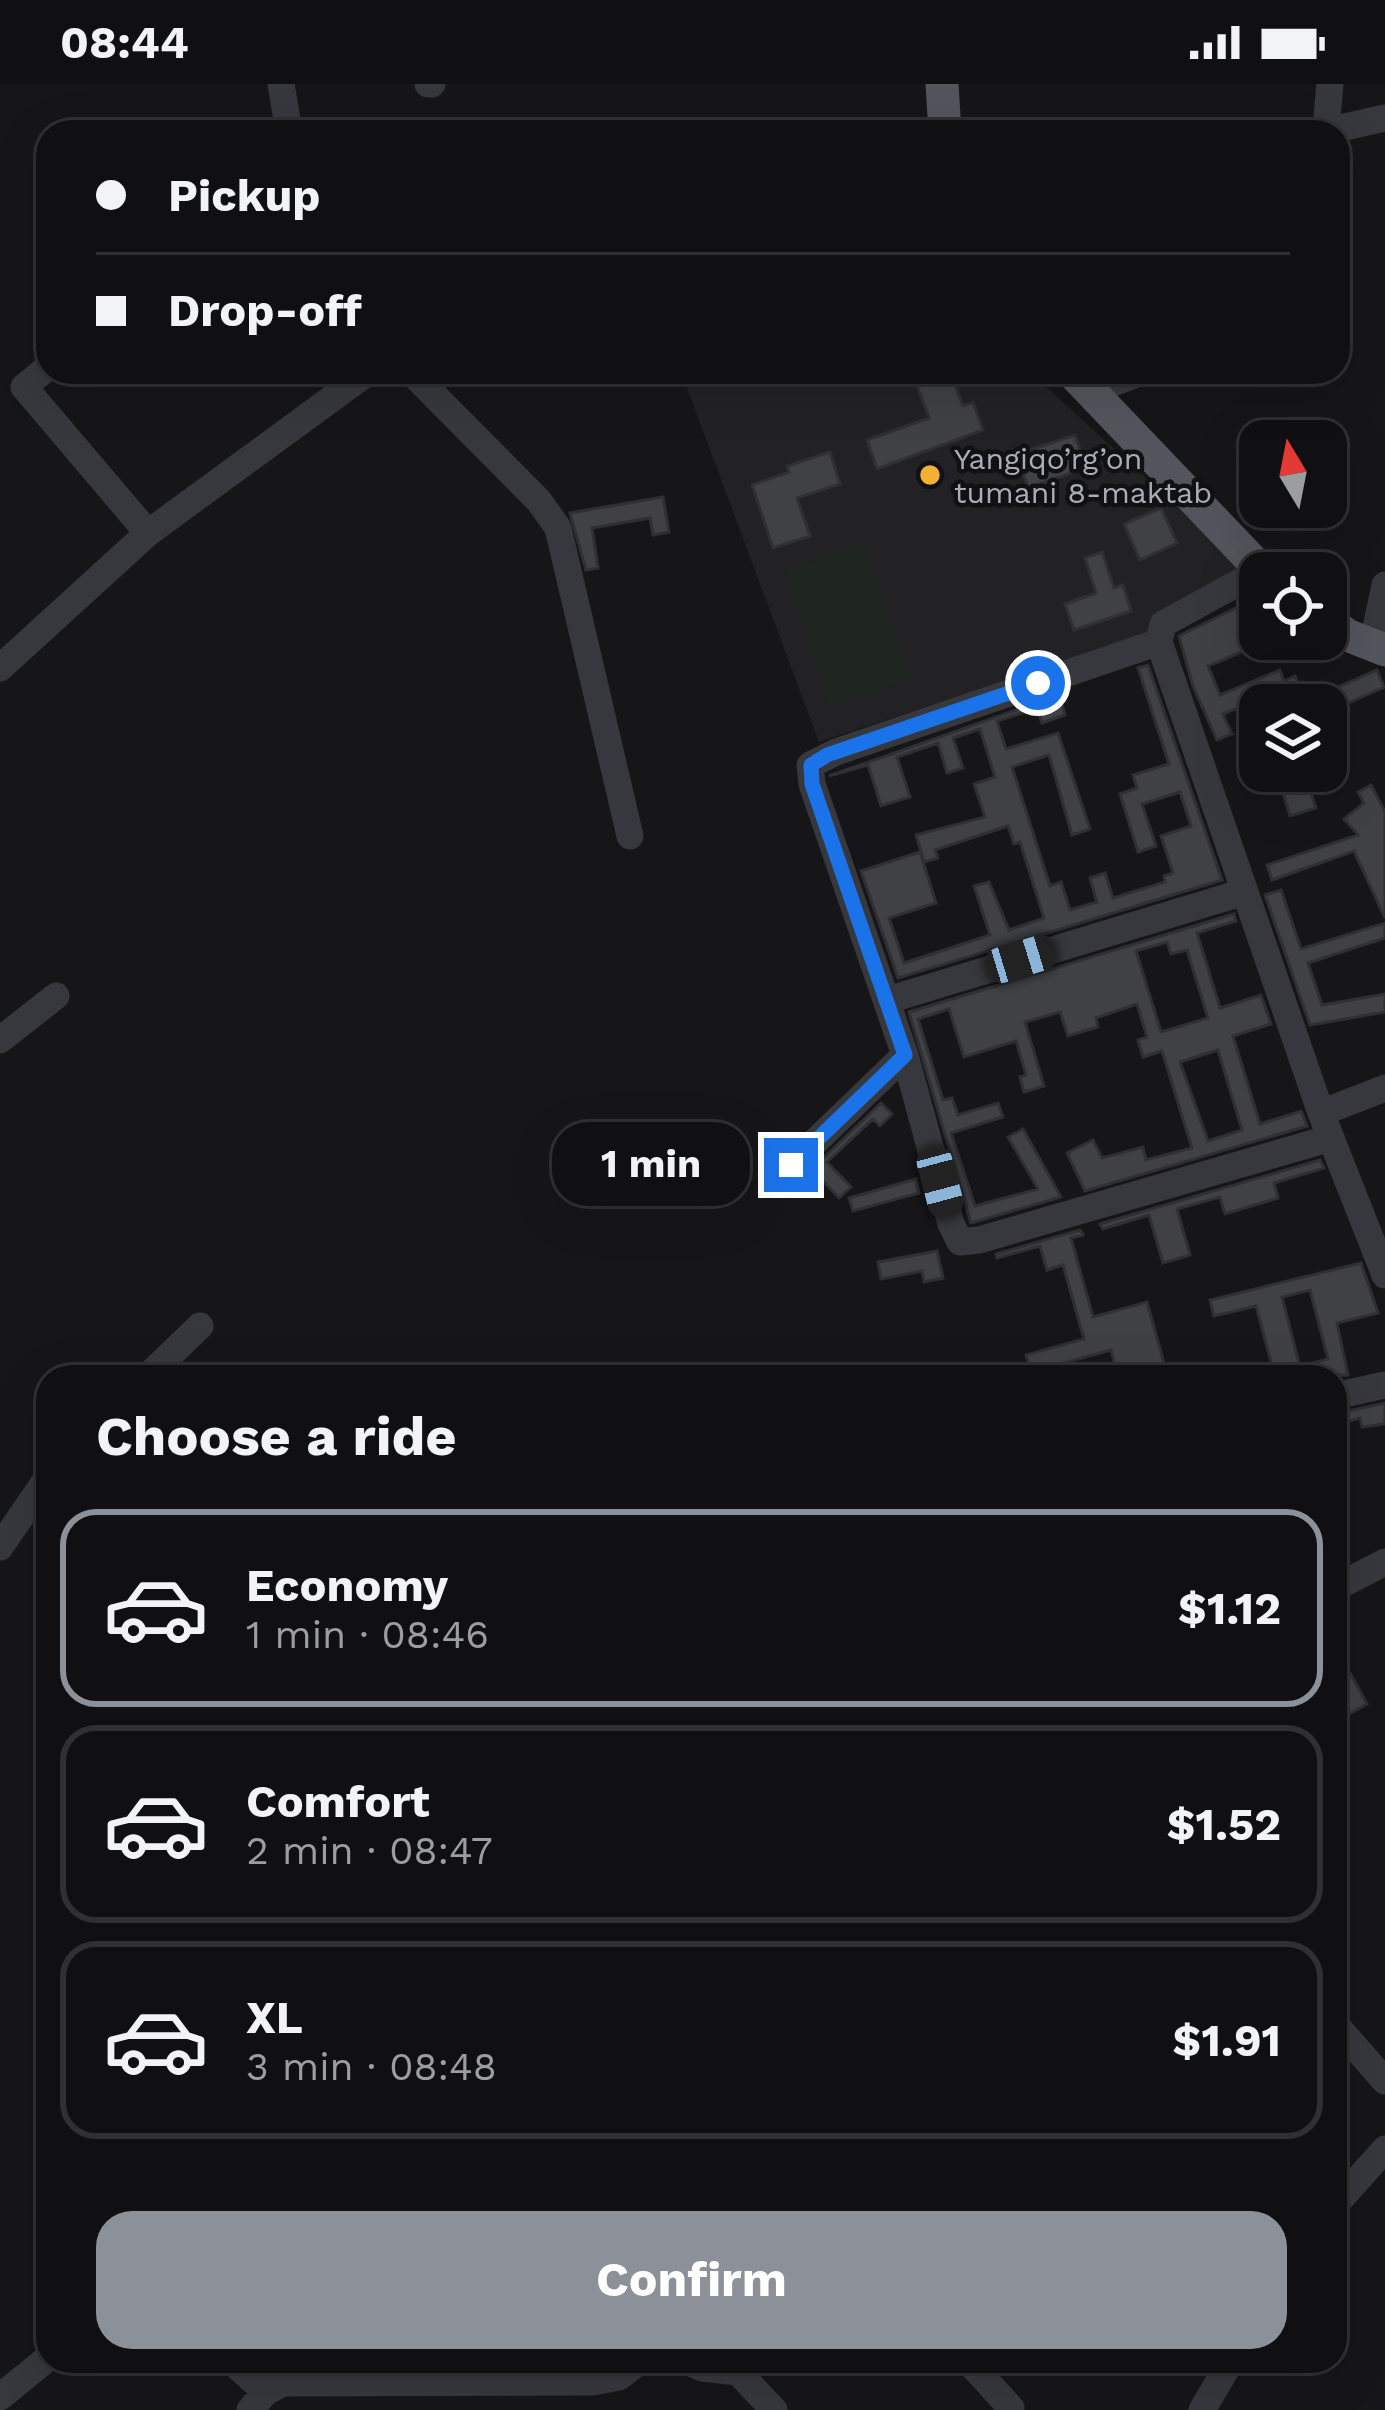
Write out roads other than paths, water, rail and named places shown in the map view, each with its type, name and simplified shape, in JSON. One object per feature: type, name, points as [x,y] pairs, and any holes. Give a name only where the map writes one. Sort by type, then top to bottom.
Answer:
[{"type":"main road","points":[[942,84],[944,120]]},
{"type":"main road","points":[[1085,384],[1243,552]]},
{"type":"main road","points":[[1347,631],[1379,649]]},
{"type":"street","points":[[280,84],[287,120]]},
{"type":"street","points":[[1325,120],[1330,84]]},
{"type":"street","points":[[1350,125],[1385,118]]},
{"type":"street","points":[[0,405],[36,378]]},
{"type":"street","points":[[0,668],[148,532],[352,384]]},
{"type":"street","points":[[423,384],[539,501],[558,527],[630,836]]},
{"type":"street","points":[[24,387],[148,532]]},
{"type":"street","points":[[1239,584],[1163,624],[1159,642],[1326,1126],[1385,1275]]},
{"type":"street","points":[[1379,649],[1385,586]]},
{"type":"street","points":[[1159,642],[827,755],[811,765],[812,784],[888,1000],[960,1242],[980,1240],[1326,1126],[1385,1088]]},
{"type":"street","points":[[888,1000],[1244,892]]},
{"type":"street","points":[[0,1040],[56,996]]},
{"type":"street","points":[[791,1165],[905,1055]]},
{"type":"street","points":[[159,1365],[200,1326]]},
{"type":"street","points":[[1347,1393],[1385,1384]]},
{"type":"street","points":[[0,1547],[36,1494]]},
{"type":"street","points":[[1347,1582],[1385,1562]]},
{"type":"street","points":[[1347,2038],[1385,2081]]},
{"type":"street","points":[[1347,2192],[1385,2150]]},
{"type":"street","points":[[0,2397],[36,2368]]},
{"type":"street","points":[[240,2373],[258,2401],[283,2383],[323,2396],[593,2382],[625,2373]]},
{"type":"street","points":[[739,2373],[774,2410]]},
{"type":"street","points":[[979,2373],[1011,2408]]},
{"type":"street","points":[[1202,2410],[1224,2373]]},
{"type":"place","name":"Yangiqo’rg’on tumani 8-maktab","points":[[930,475]]}]
